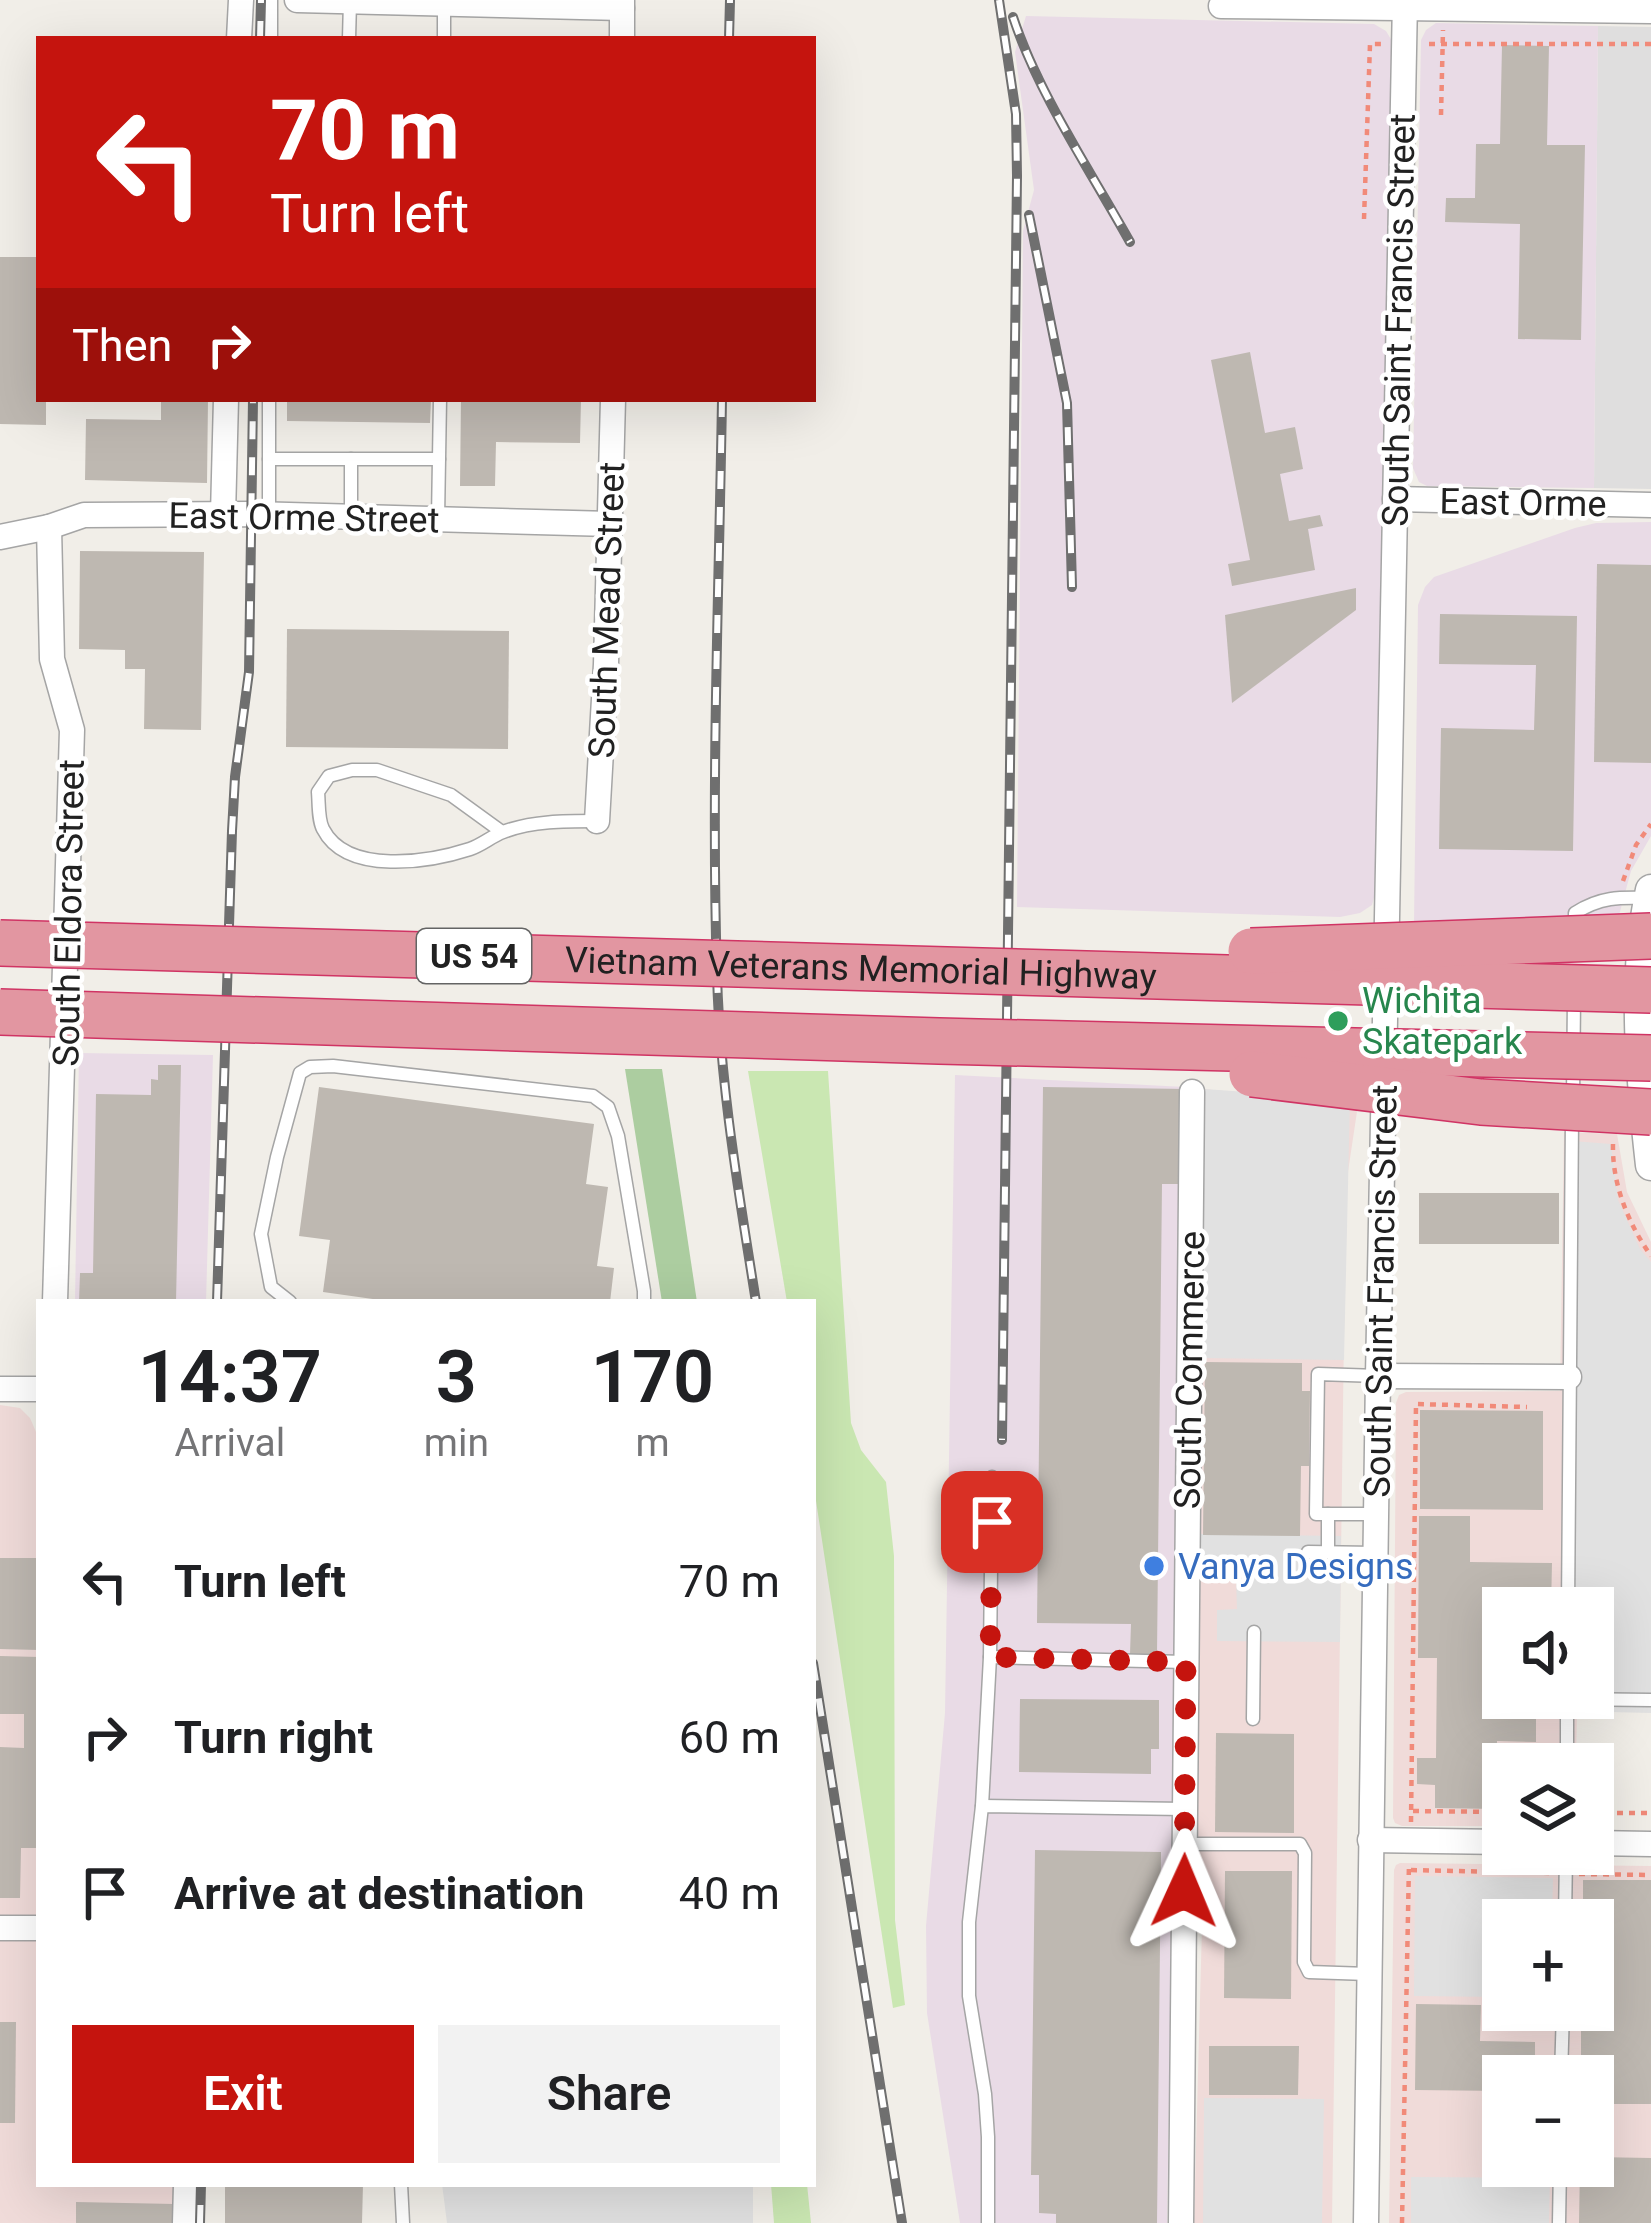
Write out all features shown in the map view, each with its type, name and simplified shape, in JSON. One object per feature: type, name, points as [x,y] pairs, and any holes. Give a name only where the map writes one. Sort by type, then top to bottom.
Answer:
[{"type":"highway","points":[[949,970],[1650,908]]},
{"type":"highway","name":"Vietnam Veterans Memorial Highway","points":[[0,943],[1651,990]]},
{"type":"highway","name":"Vietnam Veterans Memorial Highway","points":[[0,1012],[1651,1058]]},
{"type":"highway","points":[[939,1041],[1481,1102],[1651,1112]]},
{"type":"street","points":[[239,36],[241,0]]},
{"type":"street","points":[[297,0],[622,4],[622,36]]},
{"type":"street","points":[[1221,3],[1444,8],[1597,5],[1651,11]]},
{"type":"street","name":"South Saint Francis Street","points":[[1366,2223],[1405,4]]},
{"type":"street","points":[[223,514],[226,402]]},
{"type":"street","name":"South Mead Street","points":[[597,821],[613,402]]},
{"type":"street","name":"East Orme","points":[[1395,499],[1651,505]]},
{"type":"street","name":"East Orme Street","points":[[0,536],[84,515],[610,524]]},
{"type":"street","name":"South Eldora Street","points":[[49,527],[52,659],[72,730],[55,1299]]},
{"type":"street","points":[[1650,908],[1642,956],[1641,1019],[1651,1166]]},
{"type":"street","name":"South Commerce","points":[[1181,2223],[1192,1093]]},
{"type":"street","points":[[1378,1376],[1569,1377]]},
{"type":"street","points":[[0,1390],[36,1390]]},
{"type":"street","points":[[1370,1840],[1482,1842]]},
{"type":"street","points":[[1614,1844],[1651,1844]]},
{"type":"street","points":[[0,1928],[36,1928]]},
{"type":"street","points":[[185,2223],[186,2187]]},
{"type":"lane","points":[[271,0],[271,36]]},
{"type":"lane","points":[[350,1],[350,36]]},
{"type":"lane","points":[[444,4],[444,36]]},
{"type":"lane","points":[[268,515],[269,402]]},
{"type":"lane","points":[[438,519],[440,402]]},
{"type":"lane","points":[[269,459],[439,459]]},
{"type":"lane","points":[[351,459],[351,517]]},
{"type":"lane","points":[[502,832],[451,796],[377,770],[329,776],[318,792],[322,829],[345,853],[381,862],[430,859],[539,823],[597,821]]},
{"type":"lane","points":[[1574,959],[1575,913],[1608,897],[1650,908]]},
{"type":"lane","points":[[1568,1587],[1574,982]]},
{"type":"lane","points":[[286,1299],[271,1287],[262,1234],[277,1157],[300,1073],[310,1067],[334,1066],[593,1096],[608,1107],[618,1136],[644,1299]]},
{"type":"lane","points":[[1376,1514],[1316,1514],[1318,1374],[1378,1376]]},
{"type":"lane","points":[[988,2223],[988,2137],[969,1978],[968,1922],[982,1806],[992,1477]]},
{"type":"lane","points":[[1328,1514],[1328,1552]]},
{"type":"lane","points":[[1307,1552],[1375,1553]]},
{"type":"lane","points":[[1253,1719],[1254,1632]]},
{"type":"lane","points":[[990,1657],[1186,1662]]},
{"type":"lane","points":[[1614,1699],[1651,1700]]},
{"type":"lane","points":[[982,1806],[1185,1809]]},
{"type":"lane","points":[[1185,1844],[1300,1844],[1305,1852],[1304,1961],[1309,1972],[1369,1973]]},
{"type":"lane","points":[[401,2187],[403,2223]]},
{"type":"lane","points":[[1558,2223],[1559,2187]]},
{"type":"path","points":[[1441,115],[1444,8]]},
{"type":"path","points":[[1364,219],[1370,44],[1651,44]]},
{"type":"path","points":[[1402,2223],[1416,1404],[1527,1407]]},
{"type":"path","points":[[1412,1811],[1482,1812]]},
{"type":"path","points":[[1614,1813],[1651,1813]]},
{"type":"path","points":[[1408,1870],[1482,1872]]},
{"type":"path","points":[[1614,1875],[1651,1875]]},
{"type":"shaded area","points":[[1026,16],[1374,24],[1392,41],[1376,890],[1372,905],[1360,913],[1340,917],[1017,907],[1023,231],[1034,190],[1015,52]]},
{"type":"shaded area","points":[[1436,23],[1598,26],[1594,488],[1427,486],[1419,482],[1413,468],[1421,40]]},
{"type":"shaded area","points":[[1598,26],[1651,27],[1651,489],[1594,488]]},
{"type":"shaded area","points":[[1651,522],[1651,836],[1631,871],[1618,919],[1414,924],[1418,605],[1425,587],[1434,577],[1575,528]]},
{"type":"shaded area","points":[[79,1053],[213,1055],[206,1299],[75,1299]]},
{"type":"shaded area","points":[[955,1075],[1185,1087],[1167,2223],[960,2223],[927,2013],[926,1926],[945,1713]]},
{"type":"shaded area","points":[[1204,1089],[1358,1105],[1346,1185],[1332,2223],[1194,2223],[1203,1889],[1196,1825]]},
{"type":"shaded area","points":[[1204,1089],[1350,1099],[1344,1360],[1201,1358]]},
{"type":"shaded area","points":[[1564,1132],[1617,1134],[1627,1192],[1651,1242],[1651,1712],[1614,1712],[1614,1587],[1482,1587],[1482,1719],[1577,1719],[1576,1743],[1482,1743],[1482,1826],[1402,1826],[1393,1818],[1396,1403],[1406,1392],[1560,1391]]},
{"type":"shaded area","points":[[1572,1141],[1611,1144],[1618,1200],[1640,1249],[1651,1262],[1651,1713],[1614,1712],[1614,1587],[1568,1587]]},
{"type":"shaded area","points":[[0,1405],[20,1408],[36,1432],[36,2187],[173,2187],[173,2223],[0,2223]]},
{"type":"shaded area","points":[[1199,1534],[1341,1536],[1340,1642],[1217,1641],[1217,1610],[1237,1609],[1236,1577],[1198,1576]]},
{"type":"shaded area","points":[[1400,1863],[1482,1864],[1482,1875],[1614,1875],[1614,1866],[1651,1866],[1651,2223],[1389,2223],[1394,1870]]},
{"type":"shaded area","points":[[1415,1876],[1553,1878],[1552,1899],[1482,1899],[1482,1997],[1414,1996]]},
{"type":"shaded area","points":[[1204,2098],[1324,2099],[1322,2223],[1203,2223]]},
{"type":"shaded area","points":[[1411,2177],[1482,2178],[1482,2187],[1550,2187],[1549,2223],[1411,2223]]},
{"type":"shaded area","points":[[442,2187],[753,2187],[753,2223],[447,2223]]},
{"type":"green space","points":[[625,1069],[662,1069],[697,1299],[662,1299]]},
{"type":"green space","points":[[748,1071],[828,1071],[851,1423],[861,1450],[886,1482],[894,1556],[895,1920],[905,2005],[893,2008],[816,1501],[816,1299],[786,1299]]},
{"type":"green space","points":[[771,2187],[807,2187],[811,2223],[774,2223]]},
{"type":"building","points":[[1502,45],[1549,46],[1547,145],[1585,145],[1581,340],[1518,339],[1520,224],[1445,222],[1446,198],[1475,198],[1476,144],[1500,144]]},
{"type":"building","points":[[0,257],[36,257],[36,402],[46,402],[46,425],[0,424]]},
{"type":"building","points":[[1250,352],[1265,433],[1295,427],[1303,469],[1280,474],[1289,521],[1320,515],[1323,526],[1308,529],[1315,570],[1232,586],[1228,564],[1250,560],[1211,360]]},
{"type":"building","points":[[161,402],[208,402],[207,483],[85,480],[86,419],[161,420]]},
{"type":"building","points":[[287,402],[431,402],[430,423],[287,421]]},
{"type":"building","points":[[461,402],[581,402],[580,443],[496,442],[495,486],[460,486]]},
{"type":"building","points":[[80,551],[204,552],[201,730],[144,729],[145,669],[125,669],[125,650],[79,649]]},
{"type":"building","points":[[1597,564],[1651,565],[1651,763],[1594,762]]},
{"type":"building","points":[[1356,588],[1356,610],[1232,703],[1225,615]]},
{"type":"building","points":[[1440,614],[1577,616],[1573,851],[1439,849],[1441,728],[1534,730],[1536,665],[1439,664]]},
{"type":"building","points":[[287,629],[509,631],[508,749],[286,747]]},
{"type":"building","points":[[158,1065],[181,1065],[176,1299],[79,1299],[80,1273],[93,1273],[96,1094],[151,1095],[151,1079],[158,1080]]},
{"type":"building","points":[[319,1087],[594,1124],[586,1184],[608,1187],[597,1266],[614,1268],[610,1299],[373,1299],[323,1292],[330,1240],[299,1236]]},
{"type":"building","points":[[1043,1087],[1187,1089],[1186,1184],[1162,1184],[1157,1654],[1130,1654],[1131,1624],[1037,1623]]},
{"type":"building","points":[[1419,1193],[1559,1193],[1559,1244],[1419,1244]]},
{"type":"building","points":[[1205,1362],[1302,1363],[1302,1391],[1310,1391],[1309,1466],[1301,1466],[1300,1536],[1203,1535]]},
{"type":"building","points":[[1420,1410],[1543,1411],[1543,1510],[1420,1509]]},
{"type":"building","points":[[1419,1516],[1470,1516],[1470,1562],[1552,1563],[1551,1587],[1482,1587],[1482,1719],[1536,1719],[1536,1742],[1482,1743],[1482,1809],[1435,1808],[1435,1785],[1417,1784],[1417,1758],[1436,1758],[1437,1658],[1418,1658]]},
{"type":"building","points":[[0,1558],[36,1558],[36,1650],[0,1649]]},
{"type":"building","points":[[0,1656],[36,1657],[36,1848],[21,1848],[20,1898],[0,1898],[0,1747],[24,1748],[24,1714],[0,1714]]},
{"type":"building","points":[[1020,1699],[1159,1700],[1159,1749],[1151,1749],[1151,1774],[1019,1772]]},
{"type":"building","points":[[1216,1733],[1294,1734],[1294,1833],[1215,1832]]},
{"type":"building","points":[[1035,1850],[1161,1852],[1157,2223],[1056,2223],[1056,2214],[1039,2213],[1039,2175],[1031,2175]]},
{"type":"building","points":[[1225,1871],[1292,1871],[1291,1999],[1224,1998]]},
{"type":"building","points":[[1583,1880],[1651,1880],[1651,2104],[1614,2104],[1614,2055],[1581,2055],[1581,2031],[1614,2031],[1614,1899],[1583,1899]]},
{"type":"building","points":[[1416,2004],[1481,2005],[1480,2041],[1535,2042],[1535,2055],[1482,2055],[1482,2091],[1415,2090]]},
{"type":"building","points":[[0,2022],[16,2022],[15,2123],[0,2123]]},
{"type":"building","points":[[1209,2046],[1299,2046],[1298,2095],[1209,2095]]},
{"type":"building","points":[[1614,2157],[1651,2158],[1651,2223],[1579,2223],[1580,2187],[1614,2187]]},
{"type":"building","points":[[225,2187],[363,2187],[362,2223],[225,2223]]},
{"type":"building","points":[[76,2202],[175,2204],[174,2223],[76,2223]]},
{"type":"railway","points":[[260,36],[261,0]]},
{"type":"railway","points":[[729,36],[730,0]]},
{"type":"railway","points":[[999,0],[1016,114],[1017,176],[1002,1440]]},
{"type":"railway","points":[[1013,17],[1051,103],[1130,242]]},
{"type":"railway","points":[[1029,215],[1067,403],[1072,587]]},
{"type":"railway","points":[[217,1299],[232,831],[249,672],[253,402]]},
{"type":"railway","points":[[722,402],[715,759],[717,975],[726,1098],[756,1299]]},
{"type":"railway","points":[[816,1682],[902,2223]]},
{"type":"railway","points":[[200,2223],[201,2187]]},
{"type":"place","name":"Wichita Skatepark","points":[[1338,1021]]},
{"type":"place","name":"Vanya Designs","points":[[1154,1566]]},
{"type":"route","points":[[992,1522],[990,1657],[1186,1662],[1184,1891]]}]
